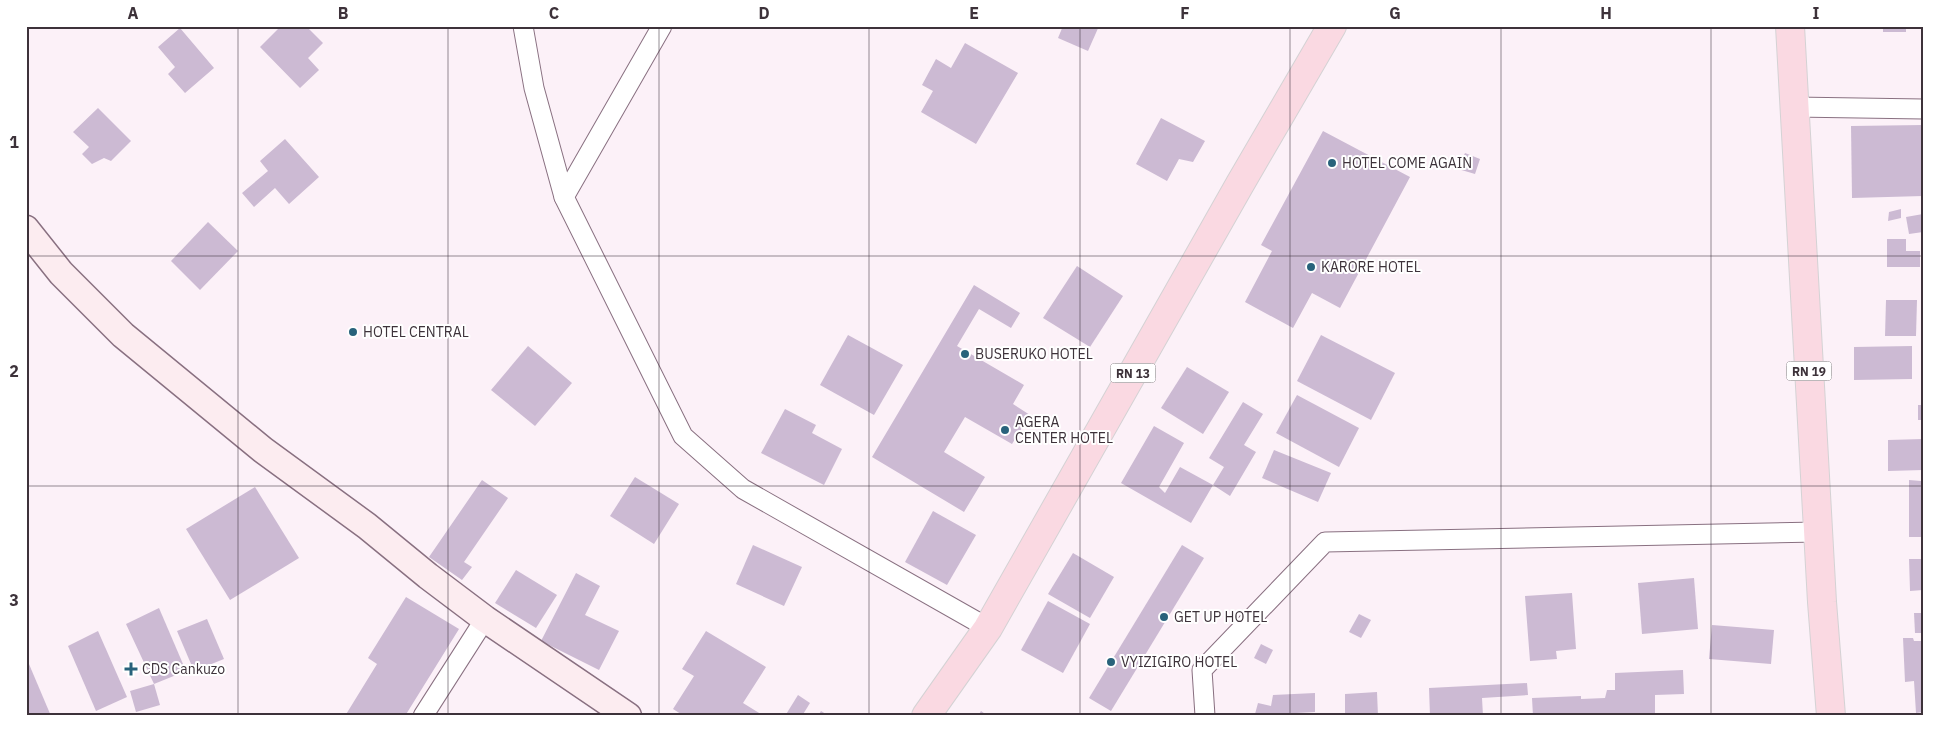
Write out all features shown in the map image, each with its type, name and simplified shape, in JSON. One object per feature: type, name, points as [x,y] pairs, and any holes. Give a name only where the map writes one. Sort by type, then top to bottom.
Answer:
[{"type":"main road","name":"RN 13","points":[[926,716],[988,628],[1332,26]]},
{"type":"main road","name":"RN 19","points":[[1790,26],[1818,532],[1831,716]]},
{"type":"main road","points":[[26,229],[61,273],[123,335],[263,450],[367,526],[428,576],[485,619],[628,716]]},
{"type":"street","points":[[523,26],[534,88],[564,197],[683,436],[743,490],[988,628]]},
{"type":"street","points":[[564,197],[662,26]]},
{"type":"street","points":[[1794,107],[1923,109]]},
{"type":"street","points":[[1204,716],[1202,670],[1324,542],[1818,532]]},
{"type":"street","points":[[423,716],[485,619]]},
{"type":"building","points":[[281,26],[306,26],[323,43],[308,58],[319,70],[300,88],[260,47]]},
{"type":"building","points":[[1063,26],[1099,26],[1088,51],[1058,38]]},
{"type":"building","points":[[1883,26],[1906,26],[1906,32],[1883,32]]},
{"type":"building","points":[[180,28],[214,68],[185,93],[168,74],[175,67],[158,47]]},
{"type":"building","points":[[965,43],[1018,73],[976,144],[921,112],[933,91],[922,85],[936,59],[951,68]]},
{"type":"building","points":[[98,108],[131,141],[111,161],[104,158],[92,164],[82,154],[89,147],[73,132]]},
{"type":"building","points":[[1161,118],[1205,141],[1193,162],[1179,159],[1167,181],[1136,164]]},
{"type":"building","points":[[1923,125],[1923,196],[1852,198],[1851,126]]},
{"type":"building","points":[[1323,131],[1410,177],[1340,308],[1312,293],[1293,328],[1245,302],[1272,251],[1261,245]]},
{"type":"building","points":[[285,139],[319,177],[289,204],[275,188],[254,207],[242,193],[268,171],[260,161]]},
{"type":"building","points":[[1465,153],[1480,159],[1475,174],[1458,169]]},
{"type":"building","points":[[1901,209],[1901,218],[1888,221],[1889,212]]},
{"type":"building","points":[[1923,214],[1923,232],[1909,234],[1906,217]]},
{"type":"building","points":[[208,222],[238,251],[200,290],[171,261]]},
{"type":"building","points":[[1887,239],[1906,239],[1906,251],[1920,251],[1920,267],[1887,267]]},
{"type":"building","points":[[1077,266],[1123,296],[1090,347],[1043,318]]},
{"type":"building","points":[[974,285],[1020,313],[1011,328],[979,309],[957,346],[1024,385],[1013,404],[1030,415],[1012,444],[965,417],[944,452],[985,477],[964,512],[872,457]]},
{"type":"building","points":[[1886,300],[1917,300],[1916,336],[1885,336]]},
{"type":"building","points":[[848,335],[903,365],[874,415],[820,385]]},
{"type":"building","points":[[1321,335],[1395,373],[1371,420],[1297,381]]},
{"type":"building","points":[[528,346],[572,383],[535,426],[491,390]]},
{"type":"building","points":[[1912,346],[1912,379],[1854,380],[1854,347]]},
{"type":"building","points":[[1187,367],[1229,392],[1203,434],[1161,408]]},
{"type":"building","points":[[1297,395],[1359,428],[1339,467],[1276,433]]},
{"type":"building","points":[[1243,402],[1263,414],[1244,445],[1256,452],[1230,496],[1213,485],[1224,467],[1209,458]]},
{"type":"building","points":[[1918,405],[1923,405],[1923,420],[1918,420]]},
{"type":"building","points":[[785,409],[816,425],[812,433],[842,449],[824,485],[761,453]]},
{"type":"building","points":[[1154,426],[1184,443],[1159,487],[1165,493],[1180,467],[1213,485],[1191,523],[1121,483]]},
{"type":"building","points":[[1923,439],[1923,470],[1888,471],[1888,440]]},
{"type":"building","points":[[1274,450],[1331,473],[1318,502],[1262,478]]},
{"type":"building","points":[[635,477],[679,504],[654,544],[610,516]]},
{"type":"building","points":[[482,480],[508,498],[464,562],[472,567],[462,580],[429,557]]},
{"type":"building","points":[[1909,480],[1921,481],[1923,537],[1909,537]]},
{"type":"building","points":[[255,487],[299,558],[230,600],[186,529]]},
{"type":"building","points":[[933,511],[976,535],[947,585],[905,562]]},
{"type":"building","points":[[753,545],[802,567],[784,606],[736,584]]},
{"type":"building","points":[[1182,545],[1204,558],[1111,711],[1089,698]]},
{"type":"building","points":[[1073,553],[1114,577],[1090,618],[1048,594]]},
{"type":"building","points":[[1909,559],[1923,559],[1923,590],[1910,591]]},
{"type":"building","points":[[516,570],[557,595],[536,628],[495,603]]},
{"type":"building","points":[[576,573],[600,586],[585,615],[619,631],[599,670],[541,641]]},
{"type":"building","points":[[1694,578],[1698,629],[1642,634],[1638,583]]},
{"type":"building","points":[[1572,593],[1576,649],[1556,651],[1557,659],[1530,661],[1525,596]]},
{"type":"building","points":[[406,597],[459,629],[405,716],[345,716],[377,664],[368,658]]},
{"type":"building","points":[[1048,601],[1090,624],[1063,673],[1021,650]]},
{"type":"building","points":[[159,608],[186,671],[154,684],[126,624]]},
{"type":"building","points":[[1914,613],[1923,613],[1923,633],[1915,633]]},
{"type":"building","points":[[1359,614],[1371,620],[1361,638],[1349,632]]},
{"type":"building","points":[[207,619],[224,659],[194,671],[177,631]]},
{"type":"building","points":[[1712,625],[1774,630],[1771,664],[1709,659]]},
{"type":"building","points":[[98,631],[127,697],[96,711],[68,646]]},
{"type":"building","points":[[706,631],[766,667],[743,703],[764,716],[684,716],[673,709],[694,676],[682,669]]},
{"type":"building","points":[[1903,638],[1923,641],[1923,712],[1916,713],[1914,681],[1905,682]]},
{"type":"building","points":[[1261,644],[1273,650],[1266,664],[1254,658]]},
{"type":"building","points":[[26,657],[51,716],[26,716]]},
{"type":"building","points":[[1683,670],[1684,694],[1655,695],[1655,716],[1533,716],[1532,698],[1581,696],[1581,699],[1605,698],[1607,690],[1615,690],[1615,673]]},
{"type":"building","points":[[1527,683],[1528,695],[1482,698],[1483,716],[1430,716],[1429,688]]},
{"type":"building","points":[[154,684],[160,705],[136,712],[130,691]]},
{"type":"building","points":[[1377,692],[1378,716],[1345,716],[1345,694]]},
{"type":"building","points":[[1315,693],[1315,712],[1278,714],[1278,716],[1247,716],[1247,714],[1255,714],[1258,703],[1271,706],[1273,695]]},
{"type":"building","points":[[798,695],[810,703],[802,716],[785,716]]},
{"type":"building","points":[[821,711],[829,716],[818,716]]},
{"type":"building","points":[[981,711],[988,716],[978,716]]},
{"type":"place","name":"HOTEL COME AGAIN","points":[[1332,163]]},
{"type":"place","name":"KARORE HOTEL","points":[[1311,267]]},
{"type":"place","name":"HOTEL CENTRAL","points":[[353,332]]},
{"type":"place","name":"BUSERUKO HOTEL","points":[[965,354]]},
{"type":"place","name":"AGERA CENTER HOTEL","points":[[1005,430]]},
{"type":"place","name":"GET UP HOTEL","points":[[1164,617]]},
{"type":"place","name":"VYIZIGIRO HOTEL","points":[[1111,662]]},
{"type":"place","name":"CDS Cankuzo","points":[[131,669]]}]
